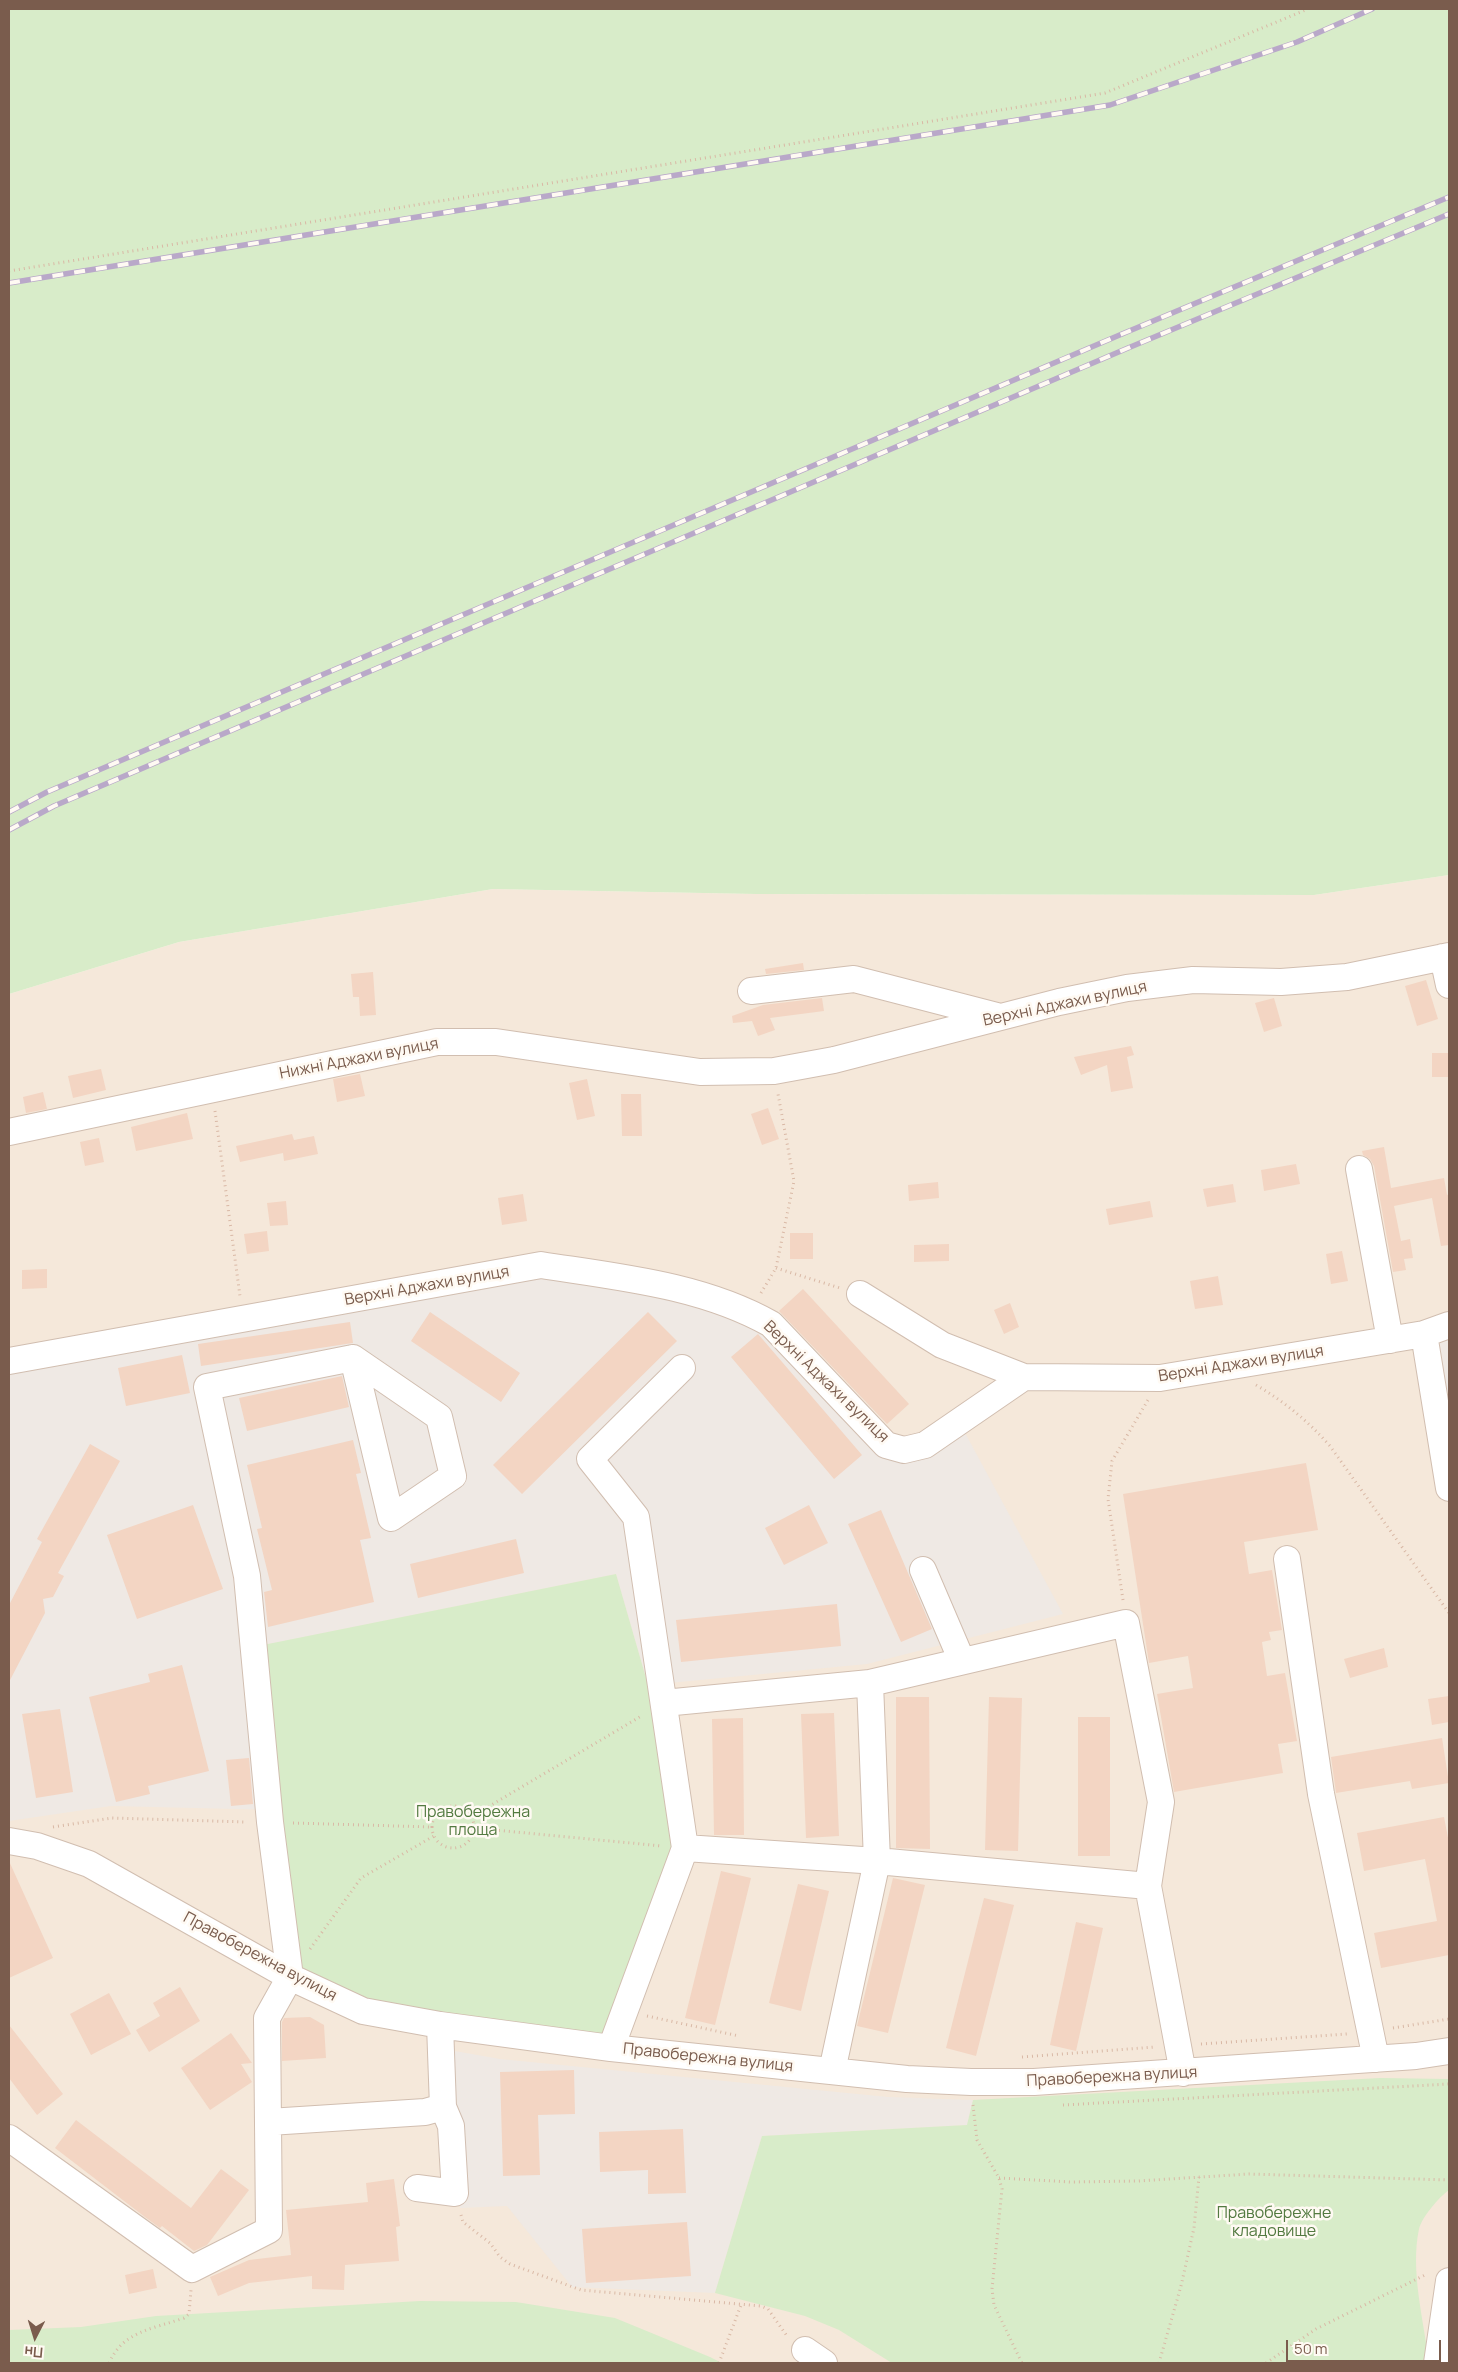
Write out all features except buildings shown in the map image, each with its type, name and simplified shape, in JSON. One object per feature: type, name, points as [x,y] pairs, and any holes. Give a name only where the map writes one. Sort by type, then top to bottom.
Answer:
[{"type":"street","points":[[1446,956],[1449,985]]},
{"type":"street","name":"Верхні Аджахи вулиця","points":[[774,1072],[834,1060],[1001,1017],[1127,988],[1193,980],[1281,982],[1347,977],[1446,956]]},
{"type":"street","points":[[751,991],[854,979],[1001,1017]]},
{"type":"street","name":"Нижні Аджахи вулиця","points":[[9,1132],[437,1042],[496,1042],[700,1072],[774,1072]]},
{"type":"street","points":[[1359,1169],[1390,1340]]},
{"type":"street","name":"Верхні Аджахи вулиця","points":[[9,1361],[541,1265],[630,1278],[726,1302],[750,1312],[771,1324],[886,1445],[904,1450],[925,1445],[1024,1377],[1160,1378],[1424,1334],[1449,1325]]},
{"type":"street","points":[[860,1294],[942,1345],[1024,1377]]},
{"type":"street","points":[[1424,1334],[1449,1488]]},
{"type":"street","points":[[9,2138],[192,2269],[269,2230],[267,2018],[290,1977],[270,1822],[247,1576],[207,1387],[353,1358],[439,1418],[453,1476],[391,1518],[353,1358]]},
{"type":"street","points":[[611,2048],[685,1848],[636,1517],[590,1459],[682,1368]]},
{"type":"street","points":[[1287,1559],[1321,1794],[1376,2059]]},
{"type":"street","points":[[923,1570],[962,1661]]},
{"type":"street","points":[[664,1703],[870,1683],[1126,1623],[1161,1802],[1148,1886],[1183,2073]]},
{"type":"street","points":[[832,2071],[877,1861],[870,1683]]},
{"type":"street","name":"Правобережна вулиця","points":[[9,1841],[37,1846],[89,1864],[290,1977],[363,2011],[440,2025],[611,2048],[832,2071],[971,2082],[1034,2082],[1183,2073],[1376,2059],[1449,2051]]},
{"type":"street","points":[[685,1848],[877,1861],[1148,1886]]},
{"type":"street","points":[[417,2188],[455,2193],[451,2126],[443,2107],[440,2025]]},
{"type":"street","points":[[269,2122],[424,2112],[443,2107]]},
{"type":"street","points":[[1436,2363],[1441,2277]]},
{"type":"path","points":[[9,271],[1105,93],[1308,9]]},
{"type":"path","points":[[212,1088],[243,1318]]},
{"type":"path","points":[[750,1312],[776,1268],[794,1180],[779,1100]]},
{"type":"path","points":[[776,1268],[860,1294]]},
{"type":"path","points":[[1226,1367],[1282,1401],[1308,1421],[1330,1446],[1449,1613]]},
{"type":"path","points":[[1126,1623],[1108,1499],[1112,1461],[1160,1378]]},
{"type":"path","points":[[471,1817],[664,1703]]},
{"type":"path","points":[[459,1807],[471,1817],[474,1828],[468,1842],[461,1847],[445,1847],[434,1836],[432,1827],[434,1819],[444,1808],[459,1807]]},
{"type":"path","points":[[46,1828],[112,1818],[432,1827]]},
{"type":"path","points":[[474,1828],[685,1848]]},
{"type":"path","points":[[290,1977],[361,1878],[434,1836]]},
{"type":"path","points":[[624,2011],[745,2038]]},
{"type":"path","points":[[1016,2057],[1371,2031],[1449,2019]]},
{"type":"path","points":[[971,2082],[977,2140],[999,2178],[1001,2199],[992,2289],[994,2305],[1022,2363]]},
{"type":"path","points":[[999,2178],[1071,2182],[1249,2174],[1449,2180]]},
{"type":"path","points":[[1159,2363],[1181,2286],[1194,2228],[1199,2177]]},
{"type":"path","points":[[455,2193],[463,2222],[490,2243],[500,2257],[510,2264],[581,2290],[675,2297],[741,2305],[754,2304],[768,2309],[791,2340],[814,2357]]},
{"type":"path","points":[[1266,2363],[1316,2329],[1441,2277]]},
{"type":"path","points":[[719,2363],[741,2305]]},
{"type":"path","points":[[109,2363],[120,2344],[130,2337],[184,2318],[190,2309]]},
{"type":"shaded area","points":[[1449,875],[1449,2363],[9,2363],[9,994],[179,942],[493,889],[756,894],[1314,895]]},
{"type":"shaded area","points":[[541,1276],[627,1289],[723,1313],[764,1332],[881,1454],[964,1431],[1063,1614],[867,1664],[648,1685],[616,1574],[264,1645],[278,1810],[111,1806],[9,1821],[9,1372]]},
{"type":"shaded area","points":[[1449,1338],[1449,1403],[1439,1341]]},
{"type":"shaded area","points":[[449,2050],[500,2059],[888,2097],[973,2100],[967,2125],[762,2136],[715,2293],[572,2287],[507,2206],[460,2208]]},
{"type":"green space","points":[[9,9],[1449,9],[1449,875],[1314,895],[756,894],[493,889],[179,942],[9,994]]},
{"type":"green space","name":"Правобережна площа","points":[[616,1574],[648,1685],[672,1845],[601,2044],[485,2032],[293,1978],[263,1645]]},
{"type":"green space","name":"Правобережне кладовище","points":[[1380,2078],[1449,2079],[1449,2190],[1427,2213],[1419,2229],[1417,2245],[1417,2279],[1429,2363],[892,2363],[839,2330],[805,2316],[715,2293],[762,2136],[967,2125],[973,2100]]},
{"type":"green space","points":[[420,2301],[516,2302],[615,2318],[722,2363],[9,2363],[9,2330],[81,2327],[156,2316]]},
{"type":"railway","points":[[9,283],[1110,105],[1297,42],[1372,9]]},
{"type":"railway","points":[[9,812],[47,792],[1122,334],[1449,197]]},
{"type":"railway","points":[[9,830],[54,806],[1128,348],[1449,214]]}]
